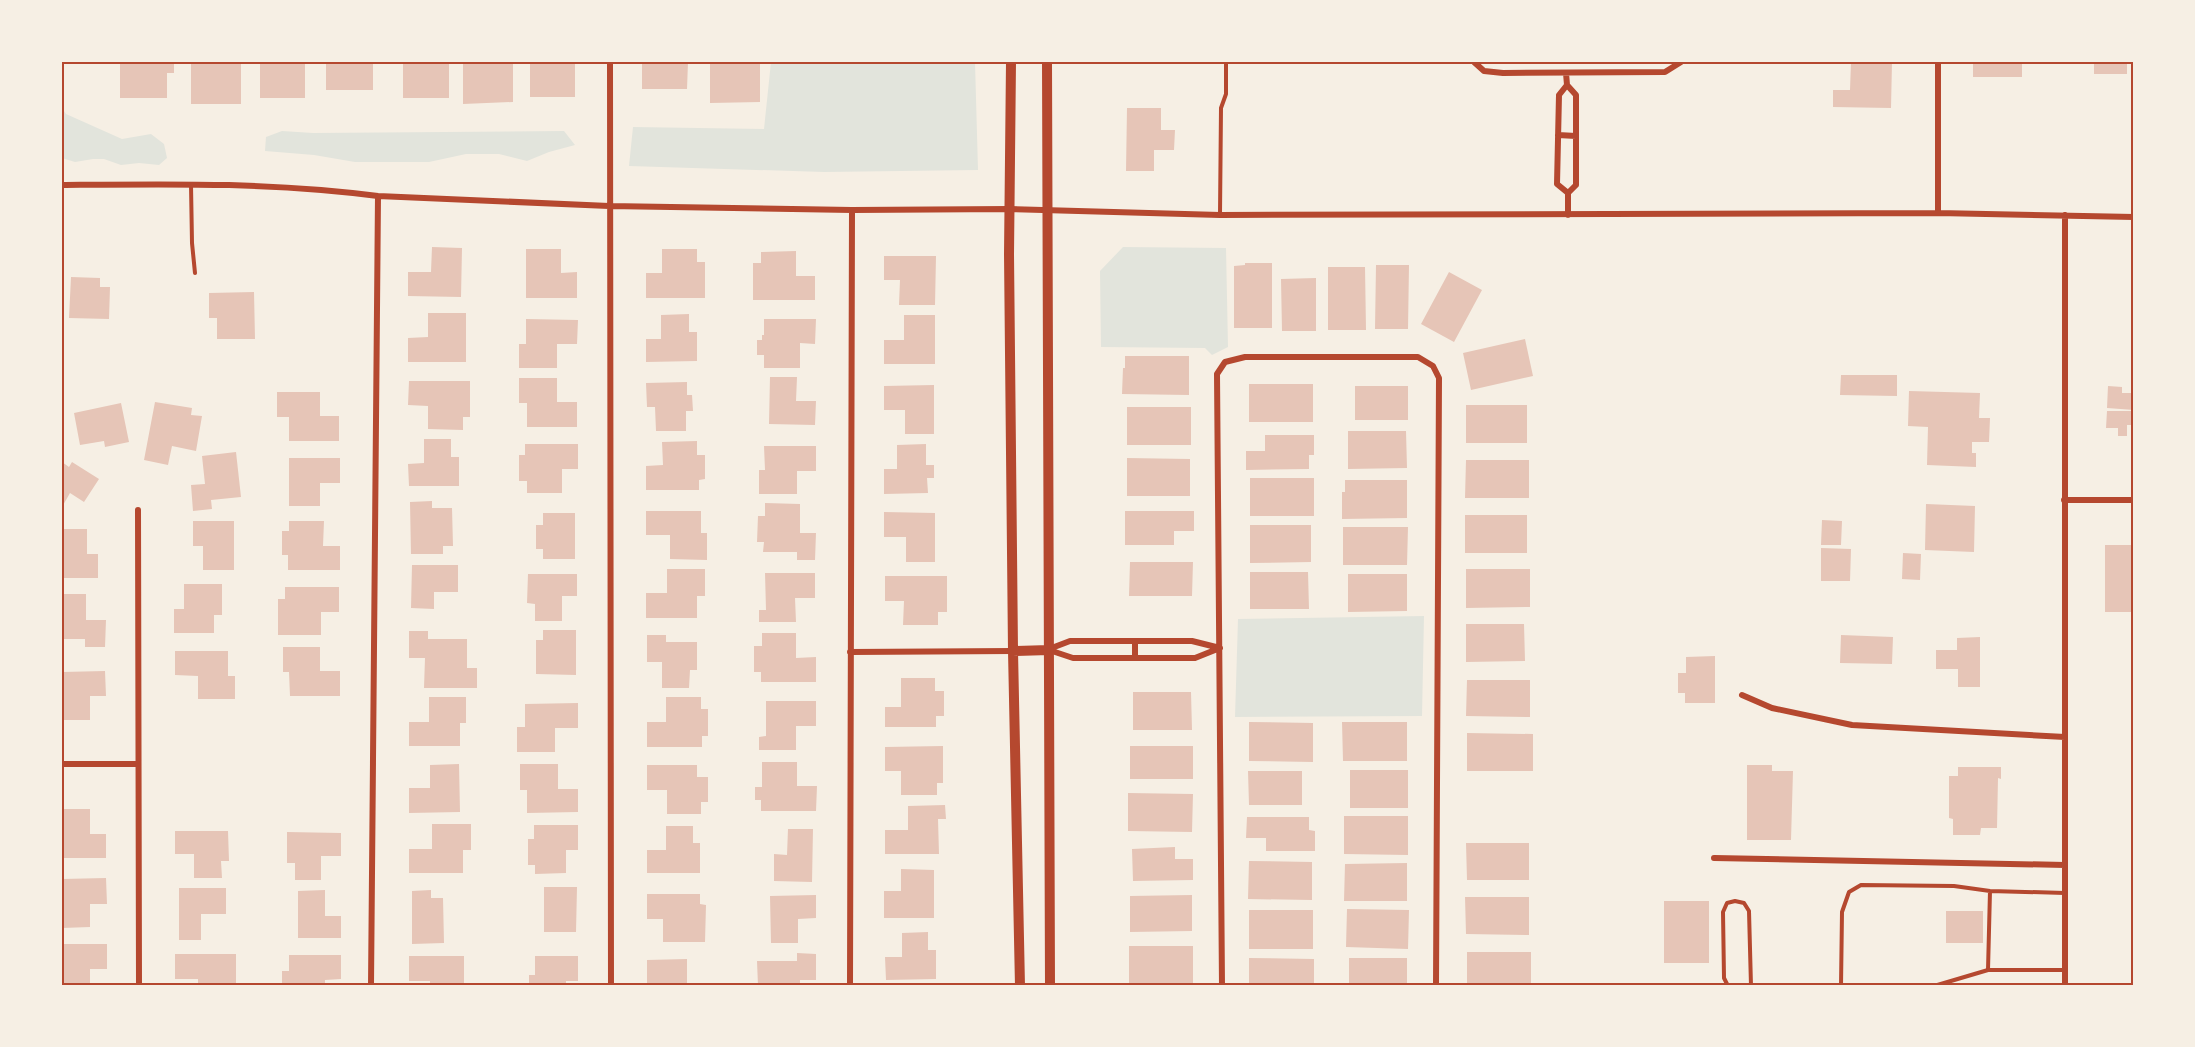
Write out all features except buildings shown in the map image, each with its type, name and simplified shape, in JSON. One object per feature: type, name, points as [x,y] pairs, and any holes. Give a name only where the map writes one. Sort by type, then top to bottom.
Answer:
[{"type":"main road","points":[[1011,62],[1013,651],[1020,986]]},
{"type":"main road","points":[[1047,62],[1050,986]]},
{"type":"main road","points":[[1013,651],[1049,650]]},
{"type":"street","points":[[610,62],[611,986]]},
{"type":"street","points":[[1474,62],[1484,71],[1503,73],[1665,72],[1681,62]]},
{"type":"street","points":[[1938,62],[1938,213]]},
{"type":"street","points":[[1566,73],[1567,85],[1576,95],[1576,184],[1568,192],[1568,215]]},
{"type":"street","points":[[1567,85],[1559,95],[1557,184],[1568,192]]},
{"type":"street","points":[[1558,135],[1576,136]]},
{"type":"street","points":[[62,185],[191,184],[338,191],[378,196],[609,206],[852,210],[1010,209],[1220,215],[1938,213],[2133,217]]},
{"type":"street","points":[[371,986],[378,196]]},
{"type":"street","points":[[850,986],[852,210]]},
{"type":"street","points":[[2065,986],[2066,215]]},
{"type":"street","points":[[1222,986],[1217,374],[1225,362],[1245,357],[1418,357],[1433,366],[1439,378],[1436,986]]},
{"type":"street","points":[[2064,500],[2133,500]]},
{"type":"street","points":[[138,510],[139,986]]},
{"type":"street","points":[[1049,650],[1070,641],[1192,641],[1220,648]]},
{"type":"street","points":[[1136,641],[1136,658]]},
{"type":"street","points":[[1049,650],[1074,658],[1195,658],[1220,648]]},
{"type":"street","points":[[850,652],[1013,651]]},
{"type":"street","points":[[1742,695],[1772,708],[1852,725],[2065,737]]},
{"type":"street","points":[[62,764],[138,764]]},
{"type":"street","points":[[1714,858],[2065,865]]},
{"type":"lane","points":[[1220,215],[1221,108],[1226,94],[1226,62]]},
{"type":"lane","points":[[191,184],[195,273]]},
{"type":"lane","points":[[1841,986],[1842,912],[1849,892],[1861,885],[1954,886],[1990,891],[2065,893]]},
{"type":"lane","points":[[1988,970],[1990,891]]},
{"type":"lane","points":[[1728,986],[1724,978],[1723,912],[1727,903],[1735,901],[1744,903],[1749,912],[1751,986]]},
{"type":"lane","points":[[1934,986],[1988,970],[2065,970]]},
{"type":"shaded area","points":[[771,62],[975,62],[978,170],[824,172],[629,166],[633,127],[764,129]]},
{"type":"shaded area","points":[[62,108],[66,114],[122,139],[151,134],[164,144],[167,158],[159,165],[139,163],[121,165],[104,159],[75,162],[62,158]]},
{"type":"shaded area","points":[[282,131],[313,133],[564,131],[575,145],[527,161],[499,154],[466,154],[429,162],[355,162],[314,155],[265,151],[266,137]]},
{"type":"shaded area","points":[[1123,247],[1226,248],[1228,347],[1212,355],[1205,348],[1101,347],[1100,271]]},
{"type":"shaded area","points":[[1424,616],[1422,716],[1235,717],[1238,619]]}]
